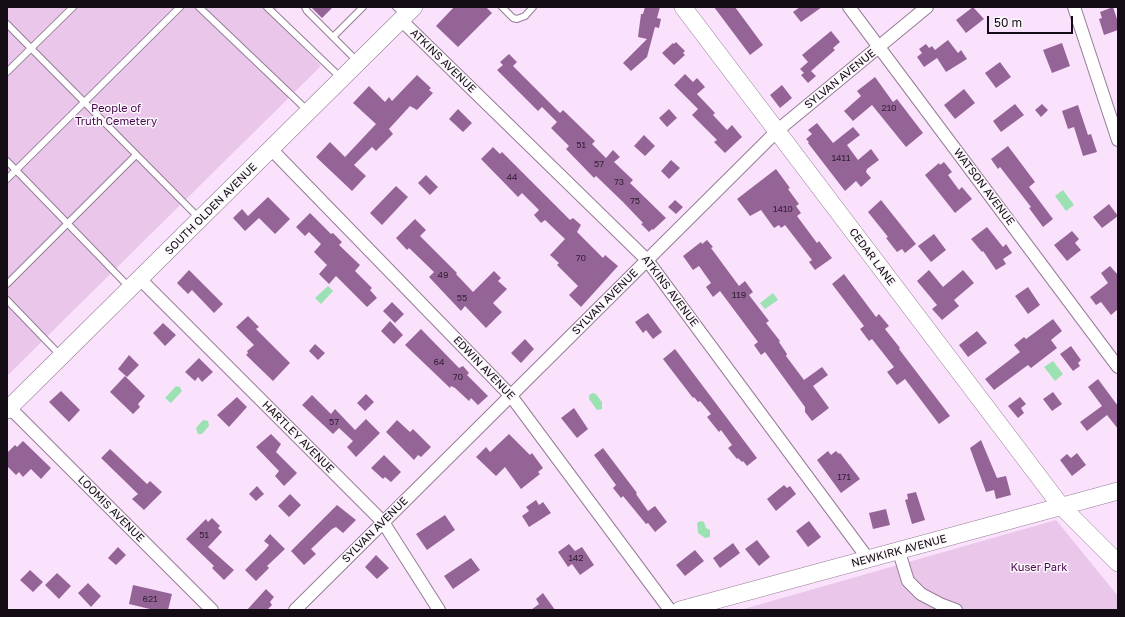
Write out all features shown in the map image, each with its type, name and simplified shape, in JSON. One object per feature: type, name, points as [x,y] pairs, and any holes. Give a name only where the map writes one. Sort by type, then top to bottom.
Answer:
[{"type":"street","name":"CEDAR LANE","points":[[683,7],[778,130],[1002,430],[1062,506],[1118,563]]},
{"type":"street","name":"WATSON AVENUE","points":[[849,7],[1118,367]]},
{"type":"street","name":"SYLVAN AVENUE","points":[[295,610],[778,130],[927,7]]},
{"type":"street","points":[[1074,7],[1118,140]]},
{"type":"street","name":"SOUTH OLDEN AVENUE","points":[[8,409],[342,79],[404,13]]},
{"type":"street","name":"ATKINS AVENUE","points":[[404,13],[647,260],[869,560]]},
{"type":"street","name":"EDWIN AVENUE","points":[[271,149],[511,396],[670,610]]},
{"type":"street","name":"HARTLEY AVENUE","points":[[135,283],[383,522],[439,610]]},
{"type":"street","name":"LOOMIS AVENUE","points":[[8,409],[212,610]]},
{"type":"street","name":"NEWKIRK AVENUE","points":[[680,610],[899,552],[1118,491]]},
{"type":"street","points":[[899,552],[908,581],[921,594],[956,610]]},
{"type":"lane","points":[[7,72],[73,7]]},
{"type":"lane","points":[[7,179],[180,7]]},
{"type":"lane","points":[[199,7],[309,112]]},
{"type":"lane","points":[[267,7],[342,79]]},
{"type":"lane","points":[[305,7],[307,11],[358,62]]},
{"type":"lane","points":[[333,37],[363,7]]},
{"type":"lane","points":[[502,7],[517,20],[525,16],[533,7]]},
{"type":"lane","points":[[7,24],[83,103],[200,219]]},
{"type":"lane","points":[[7,284],[136,155]]},
{"type":"lane","points":[[7,162],[68,223],[135,283]]},
{"type":"lane","points":[[7,300],[61,356]]},
{"type":"green space","name":"People of Truth Cemetery","points":[[7,7],[279,7],[271,15],[321,66],[7,376]]},
{"type":"green space","name":"Kuser Park","points":[[1056,520],[1118,596],[1118,610],[740,610]]},
{"type":"shaded area","points":[[1063,190],[1074,205],[1066,211],[1055,196]]},
{"type":"shaded area","points":[[328,286],[333,291],[321,304],[315,298]]},
{"type":"shaded area","points":[[773,293],[778,300],[765,309],[760,303]]},
{"type":"shaded area","points":[[1053,361],[1063,374],[1055,381],[1044,367]]},
{"type":"shaded area","points":[[176,386],[179,386],[182,391],[171,403],[165,398]]},
{"type":"shaded area","points":[[593,393],[596,394],[602,402],[602,409],[597,410],[589,399],[589,395]]},
{"type":"shaded area","points":[[203,420],[208,421],[209,426],[202,434],[198,434],[196,428]]},
{"type":"shaded area","points":[[700,521],[704,522],[706,528],[710,530],[710,537],[705,538],[698,533],[697,523]]},
{"type":"building","points":[[311,7],[333,7],[322,18]]},
{"type":"building","points":[[454,7],[486,7],[492,13],[458,47],[436,26]]},
{"type":"building","points":[[645,7],[660,7],[657,18],[661,19],[659,28],[655,27],[647,57],[631,71],[623,63],[647,39],[638,37],[641,14],[643,14]]},
{"type":"building","points":[[714,7],[735,7],[763,45],[750,55]]},
{"type":"building","points":[[800,7],[822,7],[801,22],[793,12]]},
{"type":"building","points":[[973,7],[984,19],[966,33],[956,20]]},
{"type":"building","points":[[1113,7],[1118,22],[1118,30],[1104,35],[1099,19],[1102,18],[1100,12]]},
{"type":"building","points":[[831,31],[840,42],[833,48],[835,50],[811,71],[816,76],[808,83],[801,75],[804,73],[800,69],[808,62],[802,55]]},
{"type":"building","points":[[948,40],[958,53],[961,50],[967,59],[946,72],[937,58],[924,67],[917,57],[922,53],[919,49],[926,44],[929,48],[932,46],[935,50]]},
{"type":"building","points":[[676,42],[685,51],[683,53],[685,55],[674,65],[662,53]]},
{"type":"building","points":[[1062,43],[1070,66],[1052,73],[1043,50]]},
{"type":"building","points":[[509,54],[517,62],[513,66],[560,113],[563,110],[595,141],[592,144],[606,158],[613,150],[620,157],[614,162],[633,180],[630,183],[666,218],[653,230],[652,229],[649,232],[641,224],[643,223],[623,202],[596,176],[594,178],[566,149],[569,146],[551,128],[557,122],[542,107],[538,111],[497,70],[503,65],[500,62]]},
{"type":"building","points":[[1000,62],[1011,77],[996,88],[985,73]]},
{"type":"building","points":[[685,74],[693,82],[697,78],[705,87],[697,94],[715,113],[713,115],[727,130],[732,125],[742,137],[725,153],[714,142],[717,140],[692,115],[698,109],[674,85]]},
{"type":"building","points":[[417,75],[431,88],[429,90],[433,93],[417,110],[410,106],[389,129],[393,134],[376,151],[372,147],[354,165],[366,176],[352,191],[316,157],[330,142],[345,157],[376,124],[353,103],[369,86],[385,102],[389,97],[392,101]]},
{"type":"building","points":[[875,77],[893,102],[897,99],[923,133],[906,147],[872,105],[853,121],[844,111],[861,96],[857,91]]},
{"type":"building","points":[[782,85],[792,98],[780,108],[770,95]]},
{"type":"building","points":[[964,89],[975,103],[955,119],[944,105]]},
{"type":"building","points":[[1015,104],[1024,115],[1001,132],[993,121]]},
{"type":"building","points":[[1042,104],[1048,110],[1041,117],[1035,110]]},
{"type":"building","points":[[1078,105],[1088,135],[1091,134],[1097,152],[1083,156],[1074,127],[1068,129],[1062,111]]},
{"type":"building","points":[[458,109],[472,123],[463,132],[449,119]]},
{"type":"building","points":[[669,109],[677,118],[667,127],[659,118]]},
{"type":"building","points":[[817,123],[833,143],[853,127],[860,135],[847,145],[858,160],[871,149],[879,160],[867,169],[866,172],[871,178],[861,187],[856,181],[845,191],[808,143],[809,142],[806,139],[812,134],[808,130]]},
{"type":"building","points":[[644,135],[655,146],[645,156],[634,146]]},
{"type":"building","points":[[1008,146],[1035,182],[1029,187],[1053,219],[1043,227],[1029,208],[1031,207],[1000,167],[998,169],[991,159]]},
{"type":"building","points":[[493,147],[500,154],[502,152],[570,220],[573,218],[581,225],[577,232],[603,258],[605,255],[618,266],[581,307],[569,295],[578,286],[557,265],[559,263],[550,255],[565,239],[545,220],[541,223],[534,215],[539,210],[522,193],[518,197],[481,159]]},
{"type":"building","points":[[671,160],[680,168],[669,179],[661,171]]},
{"type":"building","points":[[944,162],[952,172],[948,175],[959,190],[962,187],[972,199],[955,213],[925,175],[939,163],[940,165]]},
{"type":"building","points":[[776,169],[790,188],[788,189],[799,204],[796,206],[801,213],[797,216],[817,243],[819,241],[832,258],[815,270],[809,262],[812,260],[785,225],[781,228],[779,225],[774,228],[761,210],[750,216],[737,199]]},
{"type":"building","points":[[426,175],[438,187],[430,195],[418,183]]},
{"type":"building","points":[[396,186],[408,197],[382,225],[370,213]]},
{"type":"building","points":[[268,197],[290,219],[275,234],[259,218],[245,231],[233,218],[242,209],[248,216]]},
{"type":"building","points":[[675,200],[683,207],[676,214],[668,207]]},
{"type":"building","points":[[881,200],[916,244],[905,253],[902,249],[897,252],[886,238],[888,237],[868,212]]},
{"type":"building","points":[[1109,204],[1118,216],[1102,228],[1093,217]]},
{"type":"building","points":[[310,213],[331,234],[333,233],[342,242],[339,245],[360,265],[355,271],[372,288],[370,290],[377,298],[367,307],[336,276],[329,284],[319,274],[327,265],[314,252],[321,244],[309,232],[305,236],[296,227]]},
{"type":"building","points":[[415,219],[426,230],[420,236],[457,273],[456,274],[473,292],[494,271],[501,278],[498,281],[507,289],[493,303],[502,312],[486,328],[465,306],[461,311],[429,277],[434,272],[409,248],[407,250],[396,238]]},
{"type":"building","points":[[987,227],[1003,247],[1006,244],[1012,253],[1003,259],[1006,264],[996,270],[983,251],[982,252],[971,239]]},
{"type":"building","points":[[1072,231],[1079,239],[1075,243],[1081,250],[1067,261],[1054,245]]},
{"type":"building","points":[[934,234],[946,250],[931,262],[918,246]]},
{"type":"building","points":[[707,240],[713,247],[711,248],[739,286],[745,281],[753,292],[749,295],[769,321],[766,323],[780,341],[779,342],[787,354],[786,356],[804,380],[822,367],[828,375],[813,386],[829,408],[812,421],[805,412],[805,407],[765,352],[761,355],[754,345],[758,342],[720,291],[713,297],[706,287],[711,283],[699,266],[693,270],[683,256],[701,242],[702,244]]},
{"type":"building","points":[[1110,266],[1118,275],[1118,309],[1111,315],[1101,302],[1096,305],[1090,297],[1108,283],[1101,273]]},
{"type":"building","points":[[189,270],[223,304],[214,313],[192,290],[188,294],[177,283]]},
{"type":"building","points":[[929,270],[943,287],[963,270],[974,283],[954,300],[959,306],[942,320],[932,309],[937,305],[917,281]]},
{"type":"building","points":[[844,274],[876,317],[879,314],[889,326],[885,329],[950,416],[939,424],[905,379],[897,385],[887,372],[894,367],[872,339],[869,341],[860,329],[864,326],[832,284]]},
{"type":"building","points":[[1028,287],[1040,305],[1028,314],[1015,296]]},
{"type":"building","points":[[392,302],[404,314],[395,323],[383,311]]},
{"type":"building","points":[[648,313],[662,332],[653,339],[646,330],[643,333],[635,322]]},
{"type":"building","points":[[248,316],[259,327],[256,329],[290,363],[273,381],[246,355],[248,353],[247,351],[254,345],[236,327]]},
{"type":"building","points":[[1053,319],[1062,331],[1051,340],[1057,348],[1031,368],[1028,365],[994,390],[985,379],[1020,352],[1014,345],[1024,337],[1026,339]]},
{"type":"building","points":[[390,321],[403,335],[394,344],[381,331]]},
{"type":"building","points":[[163,323],[176,335],[165,346],[153,333]]},
{"type":"building","points":[[421,329],[459,368],[463,366],[469,373],[467,375],[488,396],[478,405],[471,398],[469,401],[455,388],[451,386],[450,388],[405,345]]},
{"type":"building","points":[[977,331],[987,343],[968,357],[959,345]]},
{"type":"building","points":[[525,339],[534,349],[521,363],[511,353]]},
{"type":"building","points":[[315,344],[325,353],[318,360],[309,351]]},
{"type":"building","points":[[1071,346],[1081,360],[1078,363],[1080,366],[1073,371],[1060,354]]},
{"type":"building","points":[[675,349],[757,458],[747,466],[743,461],[742,462],[738,458],[737,459],[728,448],[732,445],[721,430],[719,432],[707,417],[711,414],[700,401],[698,402],[694,397],[693,398],[663,359]]},
{"type":"building","points":[[129,355],[139,365],[127,377],[118,369]]},
{"type":"building","points":[[199,358],[213,372],[202,382],[198,377],[195,381],[185,372]]},
{"type":"building","points":[[125,376],[145,396],[138,404],[140,407],[133,414],[110,392]]},
{"type":"building","points":[[1098,379],[1118,406],[1118,429],[1107,415],[1087,431],[1080,422],[1102,406],[1088,387]]},
{"type":"building","points":[[61,391],[80,410],[69,422],[49,402]]},
{"type":"building","points":[[1053,392],[1062,404],[1052,411],[1043,399]]},
{"type":"building","points":[[366,394],[374,402],[365,411],[357,403]]},
{"type":"building","points":[[312,395],[331,414],[335,409],[355,430],[366,419],[380,433],[356,457],[347,447],[353,441],[339,428],[333,434],[302,405]]},
{"type":"building","points":[[237,397],[247,407],[229,427],[217,415]]},
{"type":"building","points":[[1020,397],[1026,404],[1021,408],[1024,413],[1018,418],[1008,406]]},
{"type":"building","points":[[574,408],[588,429],[577,438],[561,418]]},
{"type":"building","points":[[397,420],[410,432],[413,429],[431,447],[421,457],[418,455],[414,460],[386,432]]},
{"type":"building","points":[[271,434],[281,444],[276,452],[297,473],[284,486],[275,476],[279,471],[256,447]]},
{"type":"building","points":[[509,434],[530,455],[532,453],[543,468],[538,472],[540,474],[521,489],[505,467],[496,476],[476,457],[486,447],[490,452]]},
{"type":"building","points":[[981,440],[997,478],[1006,476],[1011,495],[996,499],[994,490],[986,492],[970,448]]},
{"type":"building","points":[[23,441],[51,468],[41,479],[31,469],[23,477],[19,472],[16,475],[7,466],[7,453],[15,445],[17,447]]},
{"type":"building","points":[[603,448],[637,493],[636,494],[648,511],[655,506],[667,522],[655,532],[648,523],[646,524],[623,496],[621,498],[613,488],[616,485],[594,455]]},
{"type":"building","points":[[110,449],[147,484],[150,481],[162,492],[144,510],[132,499],[138,494],[101,458]]},
{"type":"building","points":[[828,451],[831,455],[836,451],[839,454],[840,453],[860,479],[841,493],[817,460]]},
{"type":"building","points":[[1077,453],[1086,465],[1072,476],[1060,460],[1067,454],[1071,458]]},
{"type":"building","points":[[384,455],[401,472],[391,482],[385,477],[383,479],[371,468]]},
{"type":"building","points":[[784,485],[787,488],[790,486],[796,494],[776,511],[767,499]]},
{"type":"building","points":[[257,486],[264,494],[256,501],[249,494]]},
{"type":"building","points":[[916,492],[925,520],[912,524],[905,500],[908,499],[907,494]]},
{"type":"building","points":[[290,494],[301,505],[289,517],[278,506]]},
{"type":"building","points":[[536,500],[539,505],[543,502],[551,513],[529,527],[522,516],[529,511],[526,507]]},
{"type":"building","points":[[337,505],[356,520],[343,533],[336,527],[332,529],[311,549],[316,554],[304,565],[291,551]]},
{"type":"building","points":[[886,509],[890,525],[873,529],[869,513]]},
{"type":"building","points":[[445,515],[455,530],[427,550],[416,534]]},
{"type":"building","points":[[212,518],[220,526],[218,528],[222,532],[208,547],[234,570],[224,580],[212,568],[214,566],[186,539],[206,519],[208,522]]},
{"type":"building","points":[[809,521],[821,537],[808,547],[796,531]]},
{"type":"building","points":[[270,534],[285,549],[267,566],[269,568],[256,581],[245,570],[269,545],[264,541]]},
{"type":"building","points":[[757,540],[770,557],[759,566],[745,549]]},
{"type":"building","points":[[733,543],[740,553],[720,568],[713,558]]},
{"type":"building","points":[[569,544],[575,551],[582,547],[594,565],[580,575],[572,564],[568,567],[558,552]]},
{"type":"building","points":[[118,547],[126,555],[116,565],[108,558]]},
{"type":"building","points":[[695,550],[704,561],[685,576],[676,565]]},
{"type":"building","points":[[376,555],[389,568],[377,579],[365,567]]},
{"type":"building","points":[[471,558],[480,570],[453,589],[444,576]]},
{"type":"building","points":[[30,570],[43,582],[33,592],[20,580]]},
{"type":"building","points":[[57,573],[71,586],[59,599],[45,585]]},
{"type":"building","points":[[88,583],[101,596],[91,607],[78,593]]},
{"type":"building","points":[[133,585],[172,594],[168,610],[154,610],[129,604]]},
{"type":"building","points":[[266,589],[274,597],[270,602],[272,605],[267,610],[247,610]]},
{"type":"building","points":[[543,593],[555,610],[531,610],[539,604],[536,599]]}]
